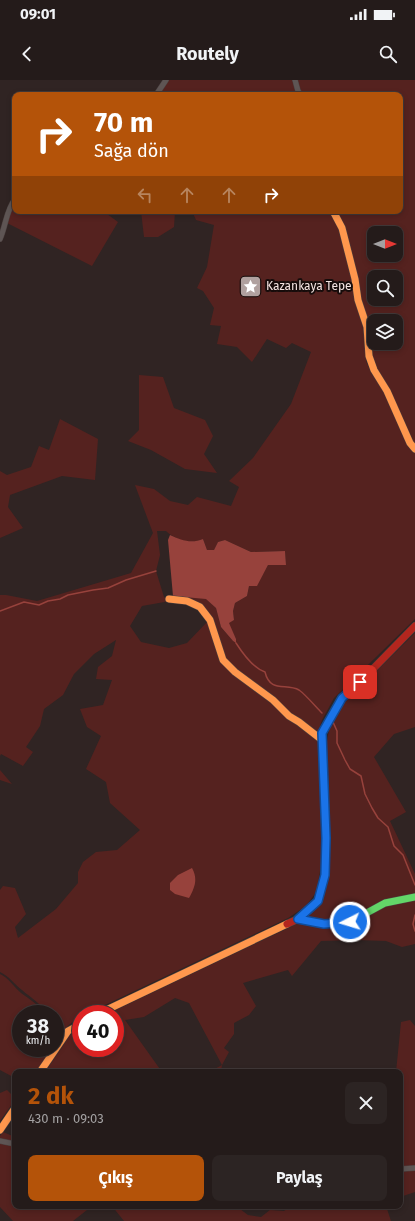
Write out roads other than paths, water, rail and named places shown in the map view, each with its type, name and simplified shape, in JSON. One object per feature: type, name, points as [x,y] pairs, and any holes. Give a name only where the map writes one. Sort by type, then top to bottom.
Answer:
[{"type":"street","points":[[158,92],[166,80]]},
{"type":"street","points":[[295,80],[299,92]]},
{"type":"street","points":[[0,238],[12,203]]},
{"type":"street","points":[[335,214],[342,228],[355,279],[358,300],[367,328],[369,356],[374,370],[387,391],[410,443],[415,449]]},
{"type":"street","points":[[169,599],[187,601],[200,607],[210,620],[223,660],[235,672],[273,700],[289,716],[322,740]]},
{"type":"street","points":[[117,1005],[298,919],[318,901],[325,875],[326,838],[322,733],[342,698],[370,673],[415,626]]},
{"type":"street","points":[[298,919],[324,924],[350,922],[385,903],[415,897]]},
{"type":"street","points":[[42,1069],[68,1031],[72,1029]]},
{"type":"street","points":[[0,1130],[12,1112]]},
{"type":"street","points":[[0,1141],[12,1143]]},
{"type":"street","points":[[403,1169],[415,1168]]},
{"type":"waterway","points":[[0,611],[24,602],[39,605],[68,595],[108,588],[126,580],[156,571]]},
{"type":"waterway","points":[[236,643],[252,664],[265,672],[267,679],[271,683],[299,690],[322,713]]},
{"type":"waterway","points":[[333,722],[337,731],[337,743],[345,760],[350,769],[361,776],[365,794],[378,818],[388,827],[394,846],[403,855],[415,885]]},
{"type":"waterway","points":[[415,915],[413,924],[415,931]]},
{"type":"place","name":"Kazankaya Tepe","points":[[251,286]]}]
